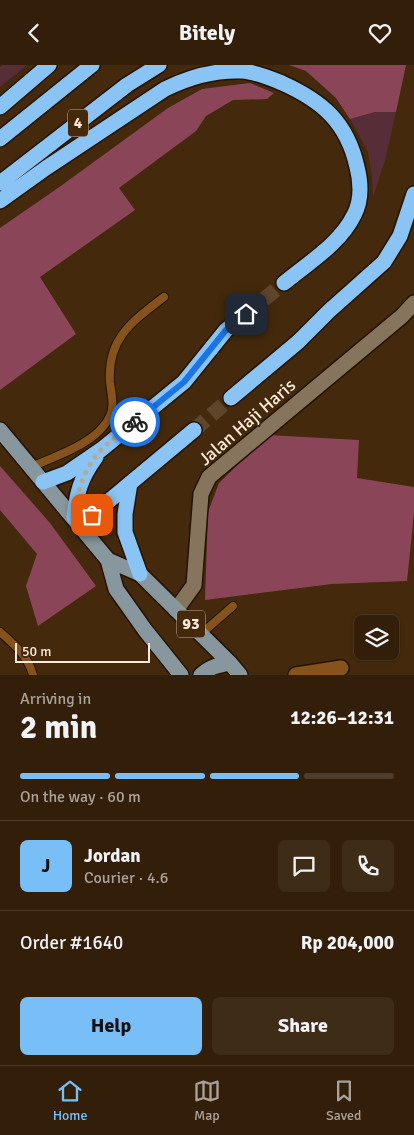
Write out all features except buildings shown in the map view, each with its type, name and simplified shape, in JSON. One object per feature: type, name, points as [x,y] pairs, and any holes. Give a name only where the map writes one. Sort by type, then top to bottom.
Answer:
[{"type":"highway","points":[[0,107],[49,65]]},
{"type":"highway","name":"4","points":[[0,139],[92,65]]},
{"type":"highway","name":"4","points":[[0,183],[127,85],[159,65]]},
{"type":"highway","points":[[0,201],[165,89],[177,83],[219,72],[243,71],[269,77],[317,101],[345,133],[355,159],[360,192],[355,213],[338,239],[284,283]]},
{"type":"highway","points":[[231,398],[298,341],[384,262],[400,236],[414,194]]},
{"type":"highway","points":[[43,482],[67,473],[102,449],[184,382],[226,330],[246,314]]},
{"type":"highway","points":[[77,522],[130,483],[194,430]]},
{"type":"highway","points":[[77,522],[77,492],[86,471],[102,449]]},
{"type":"highway","points":[[130,483],[125,514],[125,532],[140,574]]},
{"type":"main road","name":"93","points":[[0,430],[108,559],[140,574],[201,633],[240,675]]},
{"type":"main road","name":"93","points":[[108,559],[116,589],[180,675]]},
{"type":"main road","points":[[201,675],[215,665],[230,663]]},
{"type":"street","name":"Jalan Haji Haris","points":[[176,610],[194,585],[201,494],[209,477],[402,316],[414,303]]},
{"type":"street","points":[[296,675],[341,668]]},
{"type":"lane","points":[[31,467],[66,453],[99,432],[110,416],[112,399],[110,368],[112,354],[118,339],[132,322],[164,297]]},
{"type":"lane","points":[[201,633],[233,607]]},
{"type":"lane","points":[[0,632],[25,656],[30,664],[33,675]]},
{"type":"shaded area","points":[[2,65],[27,65],[0,87],[0,67]]},
{"type":"shaded area","points":[[289,65],[406,65],[396,112],[375,112],[350,119],[336,98],[306,71]]},
{"type":"shaded area","points":[[250,83],[274,93],[267,99],[233,100],[206,116],[196,131],[119,188],[135,210],[40,277],[76,334],[0,390],[0,228],[168,108],[202,89]]},
{"type":"shaded area","points":[[375,112],[396,112],[385,160],[373,197],[368,152],[350,119]]},
{"type":"shaded area","points":[[268,435],[359,440],[357,478],[414,487],[414,513],[407,581],[332,584],[205,600],[208,512],[219,483]]},
{"type":"shaded area","points":[[0,466],[50,523],[96,586],[38,626],[26,586],[37,554],[0,510]]},
{"type":"tunnel","points":[[246,314],[284,283]]},
{"type":"tunnel","points":[[194,430],[231,398]]},
{"type":"way so far","points":[[92,515],[80,525],[74,518],[77,492],[86,471],[102,449],[135,422]]},
{"type":"route","points":[[135,422],[184,382],[226,330],[246,314]]}]
